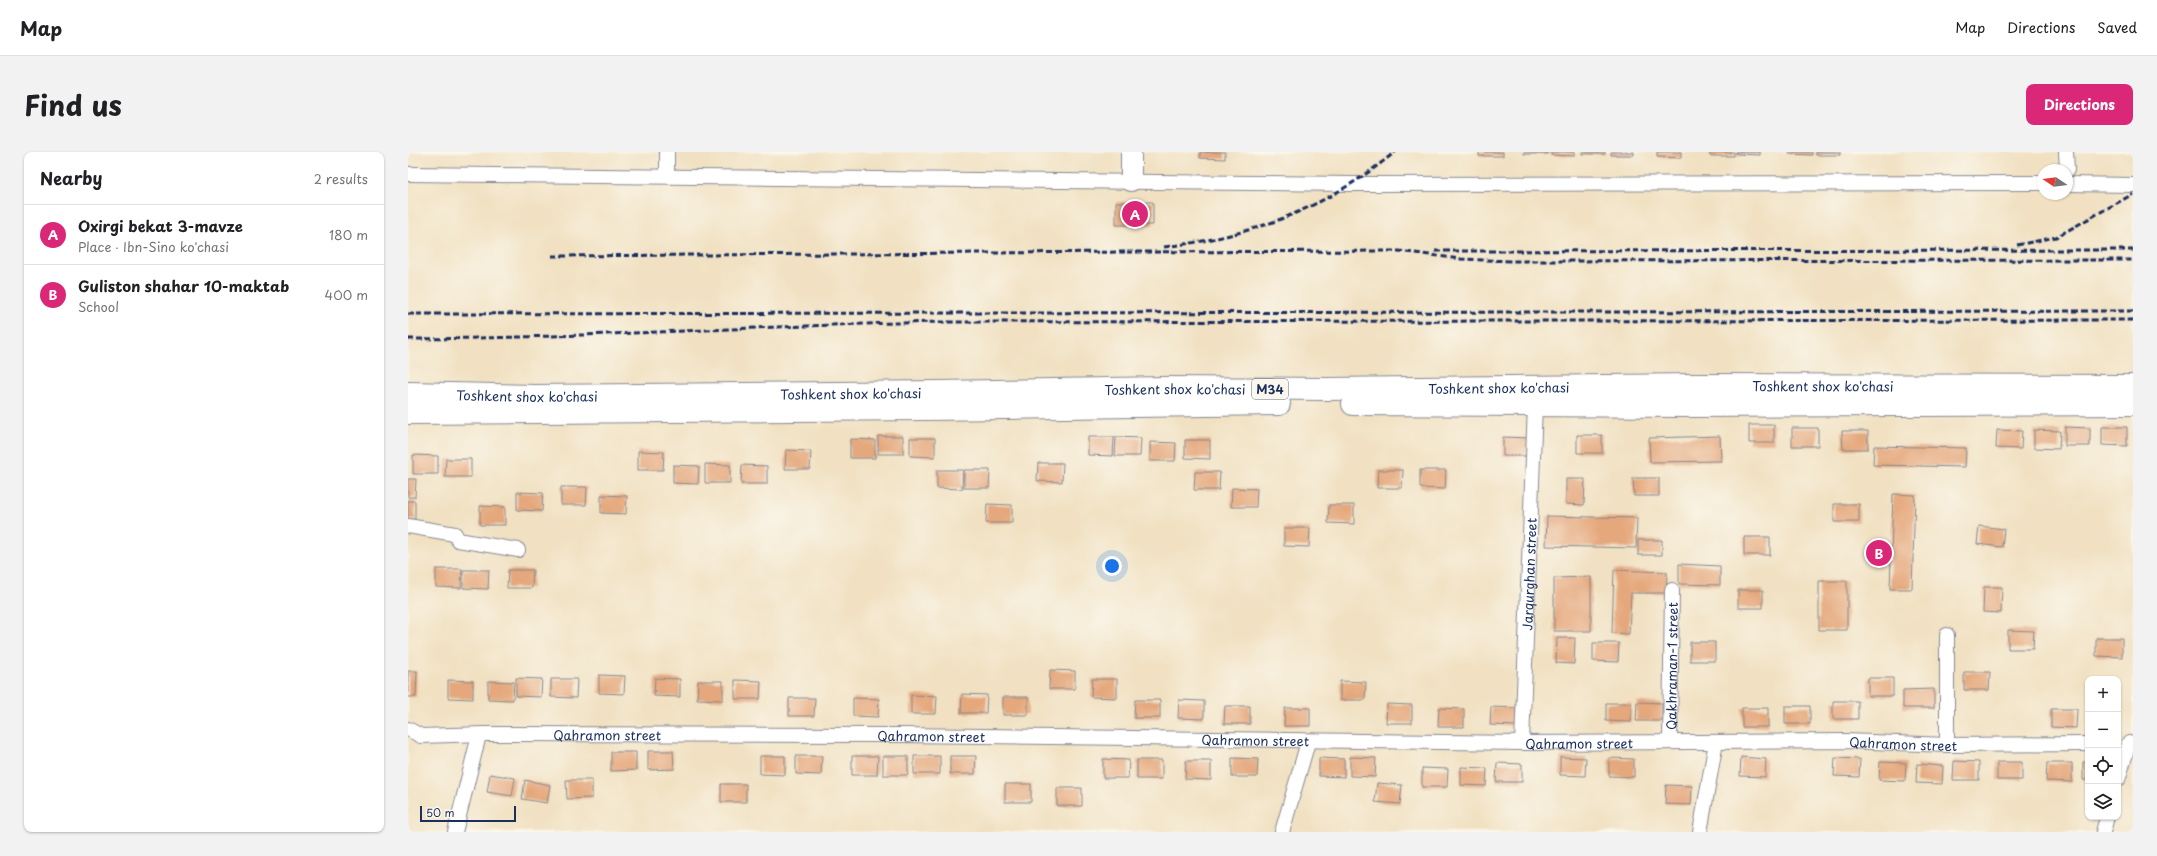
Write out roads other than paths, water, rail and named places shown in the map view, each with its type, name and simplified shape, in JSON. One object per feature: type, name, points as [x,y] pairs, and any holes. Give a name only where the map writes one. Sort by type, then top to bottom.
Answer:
[{"type":"highway","name":"Toshkent shox ko'chasi","points":[[408,414],[919,410],[1152,404],[1326,396],[1695,385],[2133,386]]},
{"type":"highway","name":"Toshkent shox ko'chasi","points":[[408,393],[535,396],[1164,388],[1535,405],[2133,404]]},
{"type":"main road","points":[[1131,152],[1131,181]]},
{"type":"street","points":[[667,152],[667,176]]},
{"type":"street","points":[[2066,152],[2066,164]]},
{"type":"street","points":[[408,174],[1350,184],[2037,183]]},
{"type":"street","points":[[2073,179],[2133,185]]},
{"type":"street","name":"Jarqurghan street","points":[[1522,744],[1535,405]]},
{"type":"street","points":[[408,526],[455,534],[458,540],[518,550]]},
{"type":"street","name":"Qakhraman-1 street","points":[[1670,742],[1672,590]]},
{"type":"street","points":[[1947,635],[1947,745]]},
{"type":"street","name":"Qahramon street","points":[[408,728],[421,736],[899,735],[1522,744],[1846,741],[1947,745],[2085,744]]},
{"type":"street","points":[[455,832],[479,735]]},
{"type":"street","points":[[1282,832],[1308,742]]},
{"type":"street","points":[[1700,832],[1716,742]]},
{"type":"street","points":[[2121,768],[2127,743]]},
{"type":"street","points":[[2103,832],[2106,820]]},
{"type":"railway","points":[[1164,247],[1228,236],[1287,217],[1342,189],[1369,172],[1395,152]]},
{"type":"railway","points":[[2017,245],[2056,237],[2133,194]]},
{"type":"railway","points":[[1435,251],[2133,250]]},
{"type":"railway","points":[[1127,252],[1399,251],[1461,259],[1511,261],[2133,260]]},
{"type":"railway","points":[[552,256],[1132,252]]},
{"type":"railway","points":[[408,314],[2133,311]]},
{"type":"railway","points":[[408,339],[542,336],[945,322],[2133,320]]},
{"type":"place","name":"Oxirgi bekat 3-mavze","points":[[1135,214]]},
{"type":"place","name":"Guliston shahar 10-maktab","points":[[1879,553]]}]
